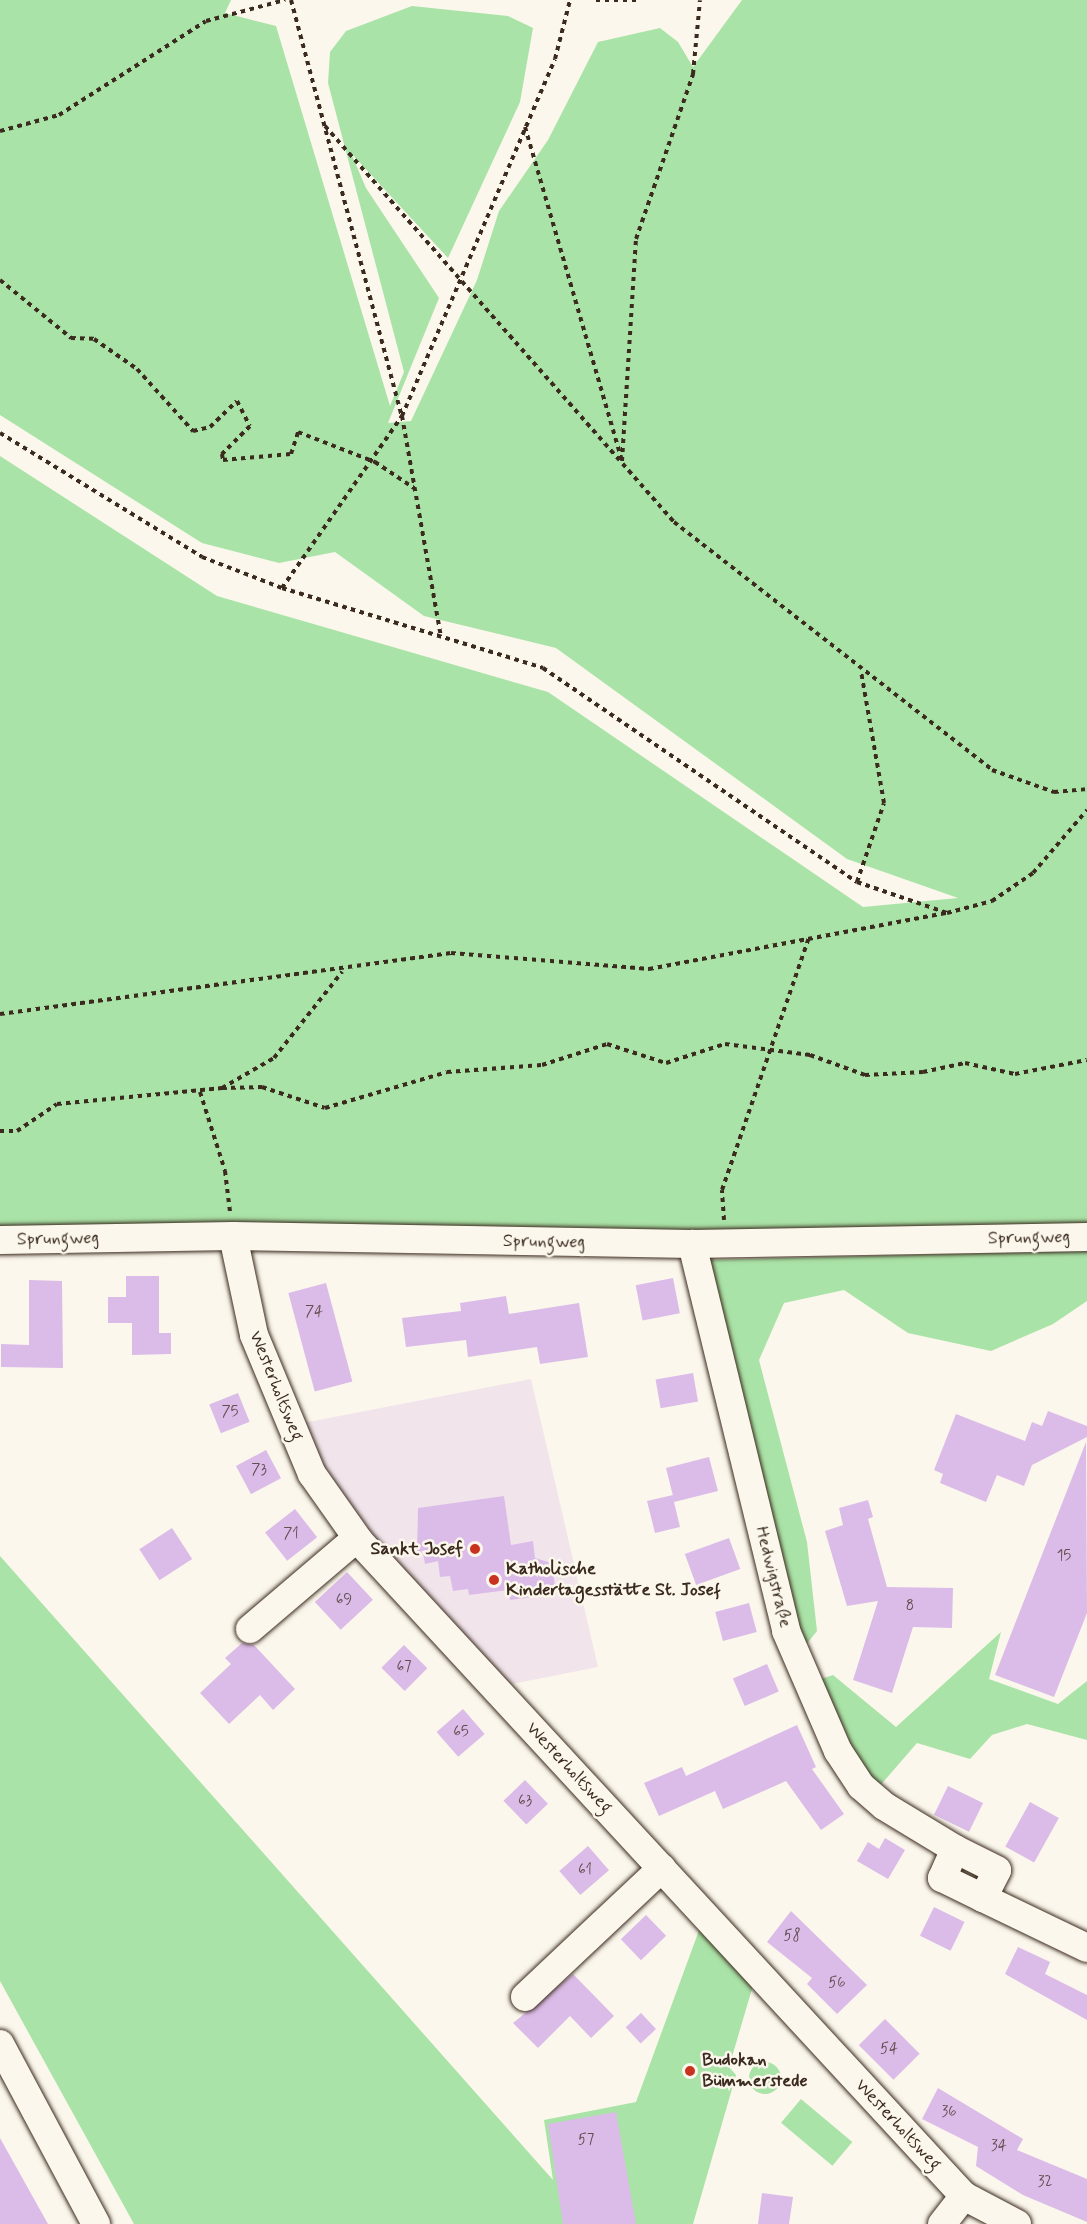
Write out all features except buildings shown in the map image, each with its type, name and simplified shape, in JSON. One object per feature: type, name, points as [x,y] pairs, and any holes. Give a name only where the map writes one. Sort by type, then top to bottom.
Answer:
[{"type":"street","name":"Sprungweg","points":[[0,1240],[233,1236],[692,1244],[1087,1237]]},
{"type":"street","name":"Westerholtsweg","points":[[233,1236],[254,1335],[312,1474],[357,1538],[964,2196],[1017,2224]]},
{"type":"street","name":"Hedwigstraße","points":[[692,1244],[786,1631],[838,1751],[861,1786],[884,1806],[955,1849],[942,1878],[1087,1948]]},
{"type":"street","points":[[250,1629],[357,1538]]},
{"type":"street","points":[[525,1997],[662,1868]]},
{"type":"street","points":[[0,2044],[96,2224]]},
{"type":"street","points":[[942,2224],[964,2196]]},
{"type":"path","points":[[0,131],[59,116],[206,21],[285,0]]},
{"type":"path","points":[[291,0],[402,416],[441,637]]},
{"type":"path","points":[[282,588],[375,462],[402,416],[555,59],[570,0]]},
{"type":"path","points":[[596,0],[641,0]]},
{"type":"path","points":[[622,461],[636,239],[693,74],[700,0]]},
{"type":"path","points":[[325,126],[674,522],[861,671],[992,770],[1054,792],[1087,789]]},
{"type":"path","points":[[525,127],[622,461]]},
{"type":"path","points":[[0,280],[71,338],[94,339],[136,369],[193,431],[210,427],[237,401],[250,426],[222,454],[223,460],[291,454],[298,432],[375,462],[415,489]]},
{"type":"path","points":[[0,433],[202,557],[282,588],[543,668],[857,882],[947,913]]},
{"type":"path","points":[[857,882],[884,803],[861,671]]},
{"type":"path","points":[[0,1014],[97,997],[342,972],[451,953],[649,969],[809,936],[947,913],[992,902],[1033,873],[1087,810]]},
{"type":"path","points":[[726,1243],[722,1190],[809,936]]},
{"type":"path","points":[[222,1088],[274,1058],[342,972]]},
{"type":"path","points":[[0,1131],[17,1131],[57,1104],[200,1092],[222,1088],[262,1087],[325,1108],[447,1072],[542,1065],[607,1044],[666,1063],[725,1044],[810,1055],[865,1075],[922,1072],[965,1063],[1015,1074],[1087,1060]]},
{"type":"path","points":[[200,1092],[225,1171],[233,1236]]},
{"type":"shaded area","name":"Katholische Kindertagesstätte St. Josef","points":[[531,1379],[598,1667],[501,1686],[335,1492],[303,1423]]},
{"type":"green space","points":[[0,0],[231,0],[225,13],[276,26],[390,406],[404,372],[328,83],[330,52],[346,31],[412,6],[508,16],[533,28],[520,102],[448,258],[351,153],[366,188],[439,298],[388,423],[411,421],[477,280],[499,211],[548,140],[598,42],[660,28],[678,42],[693,67],[742,0],[1087,0],[1087,1229],[732,1236],[0,1229],[0,456],[217,596],[548,692],[863,907],[958,898],[847,859],[556,648],[424,616],[335,552],[279,563],[202,543],[0,415]]},
{"type":"green space","points":[[1087,1251],[1087,1301],[1053,1324],[991,1351],[908,1333],[844,1290],[784,1303],[759,1360],[807,1542],[817,1631],[805,1646],[787,1608],[703,1260]]},
{"type":"green space","points":[[0,1556],[553,2180],[544,2120],[636,2102],[705,1914],[757,1972],[729,2067],[736,2075],[693,2224],[134,2224],[0,1981]]},
{"type":"green space","points":[[1001,1632],[989,1679],[1058,1704],[1087,1681],[1087,1740],[1027,1724],[992,1735],[970,1759],[917,1743],[878,1788],[861,1766],[821,1679],[833,1675],[896,1727]]},
{"type":"green space","points":[[765,2062],[776,2067],[781,2078],[776,2089],[765,2094],[754,2089],[749,2078],[754,2067]]},
{"type":"green space","points":[[801,2099],[852,2142],[832,2166],[781,2123]]},
{"type":"place","name":"Sankt Josef","points":[[475,1549]]},
{"type":"place","name":"Katholische Kindertagesstätte St. Josef","points":[[494,1580]]},
{"type":"place","name":"Budokan Bümmerstede","points":[[690,2071]]}]
